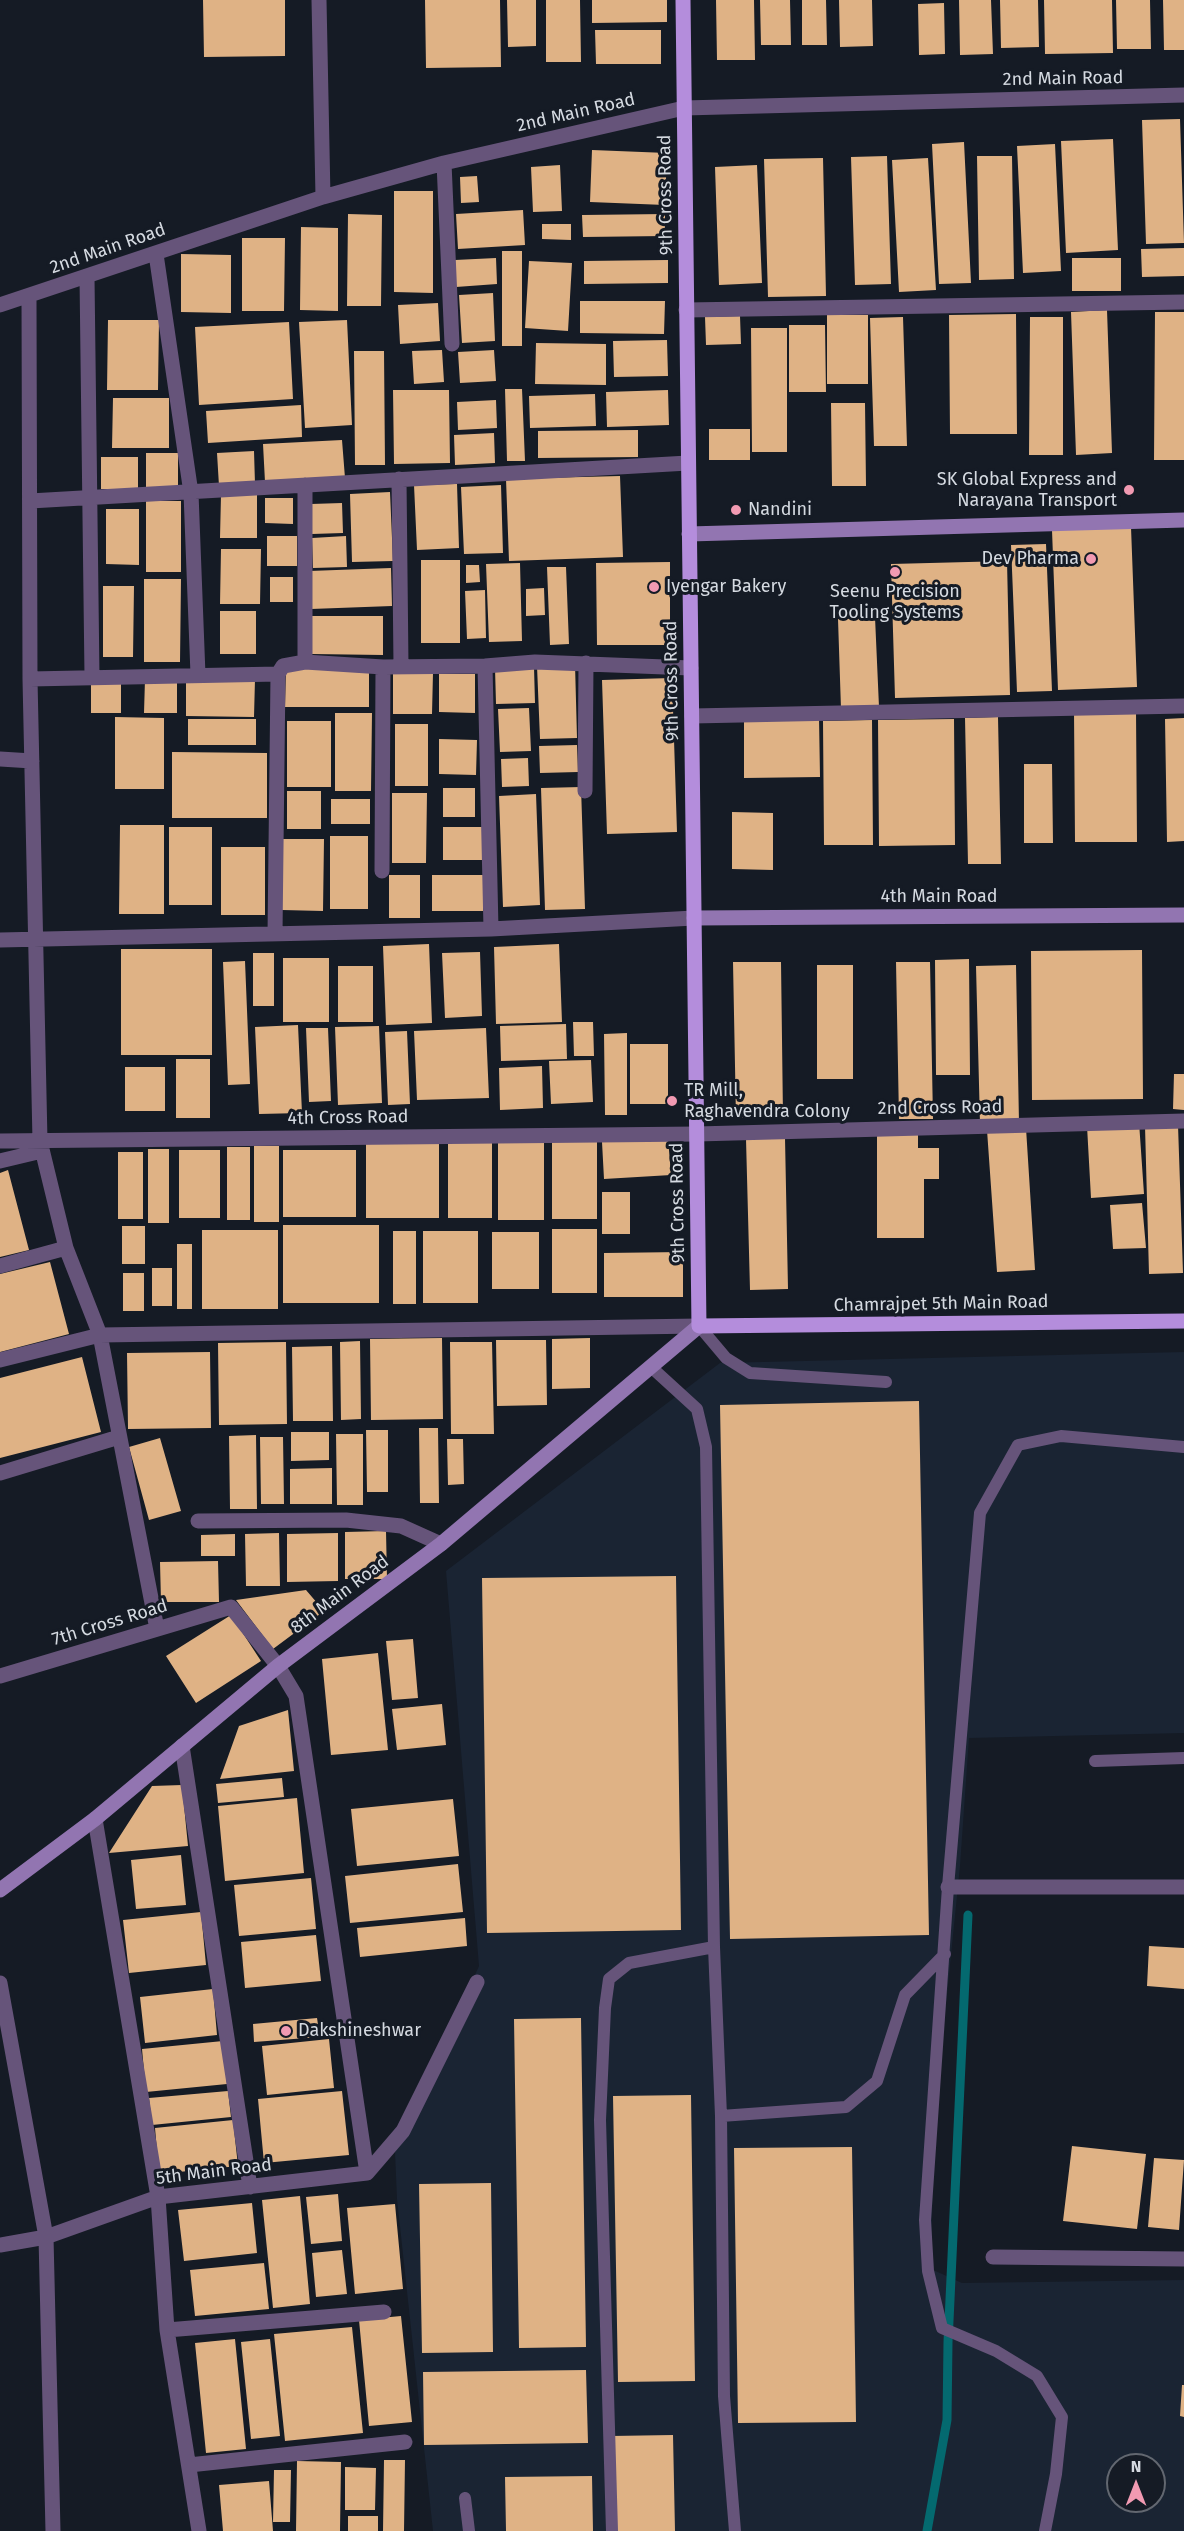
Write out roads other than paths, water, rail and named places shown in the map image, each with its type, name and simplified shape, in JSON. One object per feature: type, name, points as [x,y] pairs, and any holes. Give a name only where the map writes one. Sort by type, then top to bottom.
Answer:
[{"type":"main road","name":"9th Cross Road","points":[[683,0],[699,1326]]},
{"type":"main road","name":"Chamrajpet 5th Main Road","points":[[699,1326],[1184,1321]]},
{"type":"street","points":[[319,0],[323,197]]},
{"type":"street","name":"2nd Main Road","points":[[0,305],[323,197],[444,163],[684,108],[1184,95]]},
{"type":"street","points":[[444,163],[452,344]]},
{"type":"street","points":[[156,254],[191,493],[198,675]]},
{"type":"street","points":[[87,277],[92,677]]},
{"type":"street","points":[[29,297],[30,679],[41,1146],[66,1248],[100,1335],[157,1629]]},
{"type":"street","points":[[687,310],[1184,302]]},
{"type":"street","points":[[30,501],[688,463]]},
{"type":"street","points":[[399,479],[401,666]]},
{"type":"street","points":[[305,485],[305,662]]},
{"type":"street","points":[[689,534],[1184,520]]},
{"type":"street","points":[[275,933],[278,674],[282,666],[305,662],[383,668],[484,666],[535,662],[691,668]]},
{"type":"street","points":[[585,790],[586,663]]},
{"type":"street","points":[[484,666],[491,929]]},
{"type":"street","points":[[382,870],[383,668]]},
{"type":"street","points":[[30,679],[278,674]]},
{"type":"street","points":[[692,716],[1184,706]]},
{"type":"street","points":[[0,759],[32,760]]},
{"type":"street","name":"4th Main Road","points":[[694,918],[1184,915]]},
{"type":"street","points":[[0,940],[491,929],[694,918]]},
{"type":"street","name":"2nd Cross Road","points":[[697,1134],[1184,1121]]},
{"type":"street","name":"4th Cross Road","points":[[0,1141],[41,1146],[697,1134]]},
{"type":"street","points":[[0,1161],[41,1146]]},
{"type":"street","points":[[0,1266],[66,1248]]},
{"type":"street","points":[[0,1360],[100,1335],[699,1326]]},
{"type":"street","name":"8th Main Road","points":[[0,1890],[95,1819],[278,1666],[441,1544],[699,1326]]},
{"type":"street","points":[[0,1473],[118,1437]]},
{"type":"street","points":[[198,1521],[346,1520],[401,1526],[441,1544]]},
{"type":"street","name":"7th Cross Road","points":[[0,1676],[231,1607],[278,1666]]},
{"type":"street","points":[[278,1666],[296,1696],[367,2173]]},
{"type":"street","points":[[182,1746],[250,2187]]},
{"type":"street","points":[[95,1819],[158,2197],[167,2330],[199,2531]]},
{"type":"street","points":[[948,1887],[1184,1887]]},
{"type":"street","points":[[367,2173],[403,2131],[477,1982]]},
{"type":"street","points":[[0,1983],[46,2237],[53,2531]]},
{"type":"street","name":"5th Main Road","points":[[0,2245],[46,2237],[158,2197],[367,2173]]},
{"type":"street","points":[[993,2257],[1184,2259]]},
{"type":"street","points":[[167,2330],[384,2312]]},
{"type":"street","points":[[189,2465],[405,2442]]},
{"type":"lane","points":[[699,1326],[726,1358],[750,1372],[886,1382]]},
{"type":"lane","points":[[651,1367],[697,1409],[706,1447],[714,1947],[721,2116],[724,2396],[735,2531]]},
{"type":"lane","points":[[1045,2531],[1056,2474],[1062,2417],[1037,2376],[996,2351],[942,2328],[928,2271],[925,2220],[948,1887],[980,1513],[1018,1445],[1061,1436],[1184,1447]]},
{"type":"lane","points":[[1095,1761],[1184,1758]]},
{"type":"lane","points":[[612,2531],[600,2120],[605,2008],[609,1979],[629,1963],[714,1947]]},
{"type":"lane","points":[[721,2116],[846,2107],[877,2080],[905,1995],[945,1954]]},
{"type":"lane","points":[[465,2498],[469,2531]]},
{"type":"waterway","points":[[927,2531],[947,2420],[948,2342],[968,1915]]},
{"type":"place","name":"SK Global Express and Narayana Transport","points":[[1129,490]]},
{"type":"place","name":"Nandini","points":[[736,510]]},
{"type":"place","name":"Dev Pharma","points":[[1091,559]]},
{"type":"place","name":"Seenu Precision Tooling Systems","points":[[895,572]]},
{"type":"place","name":"Iyengar Bakery","points":[[654,587]]},
{"type":"place","name":"TR Mill, Raghavendra Colony","points":[[672,1101]]},
{"type":"place","name":"Dakshineshwar","points":[[286,2031]]}]
